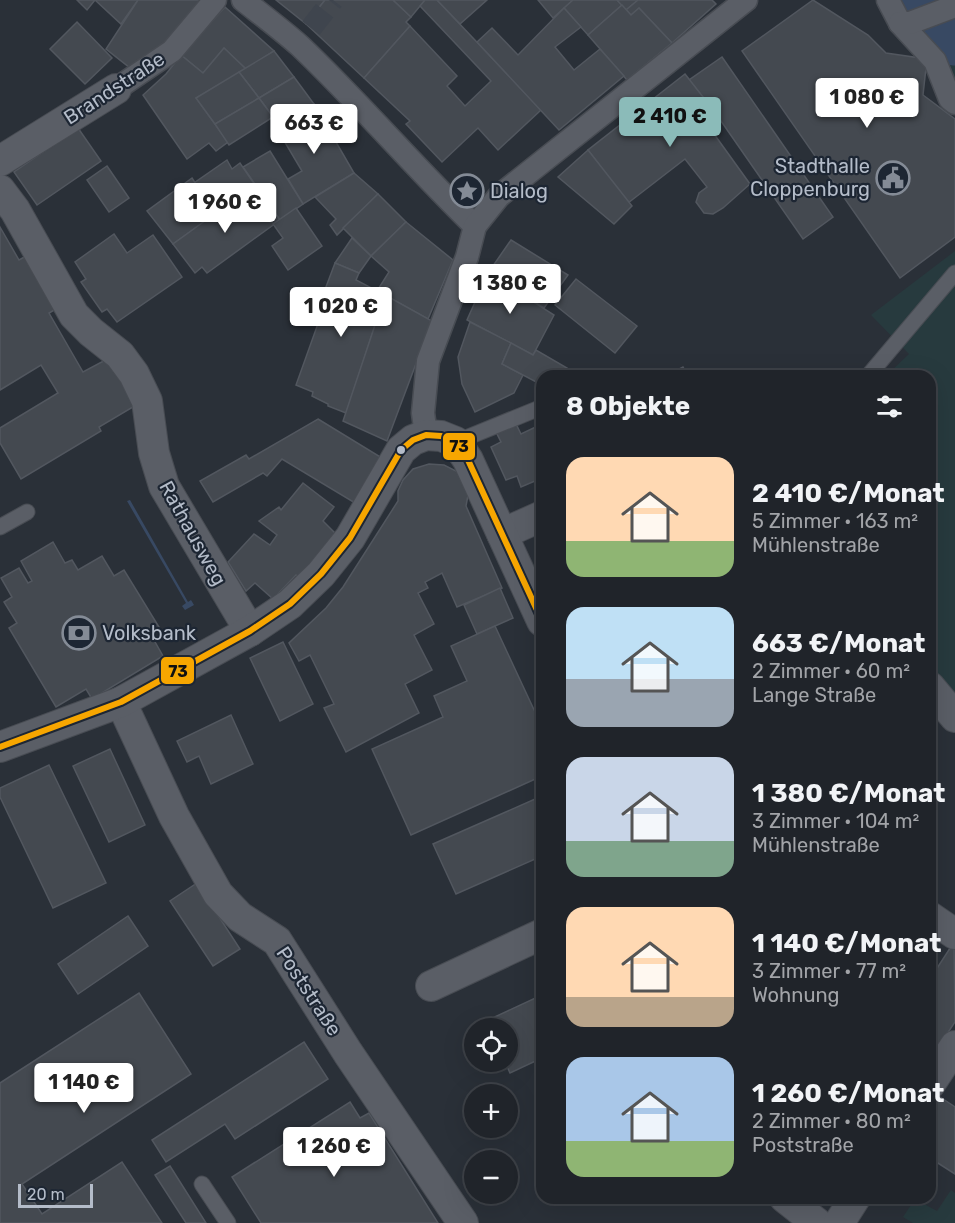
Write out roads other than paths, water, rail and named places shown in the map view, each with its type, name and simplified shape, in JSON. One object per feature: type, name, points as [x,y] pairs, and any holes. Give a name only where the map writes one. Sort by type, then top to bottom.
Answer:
[{"type":"street","name":"Brandstraße","points":[[0,161],[172,51],[215,0]]},
{"type":"street","points":[[243,0],[304,36],[436,189],[475,226]]},
{"type":"street","points":[[888,0],[935,61],[950,99],[955,103]]},
{"type":"street","points":[[426,435],[423,413],[428,361],[475,226],[499,196],[735,3]]},
{"type":"street","points":[[905,23],[950,8]]},
{"type":"street","name":"Rathausweg","points":[[0,190],[15,210],[74,315],[120,356],[134,374],[147,401],[154,453],[164,486],[250,632]]},
{"type":"street","points":[[0,747],[121,702],[250,632],[290,604],[321,574],[350,538],[401,450],[413,440],[426,435],[441,436],[456,442],[468,460],[536,608]]},
{"type":"street","points":[[502,534],[536,519]]},
{"type":"street","points":[[936,694],[955,717]]},
{"type":"street","name":"Poststraße","points":[[121,702],[174,816],[218,894],[240,917],[277,941],[348,1053],[463,1223]]},
{"type":"street","points":[[936,921],[955,934]]},
{"type":"street","points":[[431,986],[536,937]]},
{"type":"street","points":[[936,1075],[955,1046]]},
{"type":"street","points":[[793,1204],[817,1223]]},
{"type":"street","points":[[838,1223],[851,1204]]},
{"type":"lane","points":[[873,370],[955,273]]},
{"type":"lane","points":[[456,442],[536,409]]},
{"type":"lane","points":[[0,527],[27,512]]},
{"type":"lane","points":[[202,1184],[228,1223]]},
{"type":"water","points":[[130,500],[188,602],[191,600],[194,605],[185,610],[182,606],[186,603],[127,501]]},
{"type":"waterway","points":[[919,0],[955,43]]},
{"type":"tunnel","points":[[311,28],[333,0]]},
{"type":"place","name":"Stadthalle Cloppenburg","points":[[893,178]]},
{"type":"place","name":"Dialog","points":[[467,191]]},
{"type":"place","name":"Volksbank","points":[[79,633]]}]
